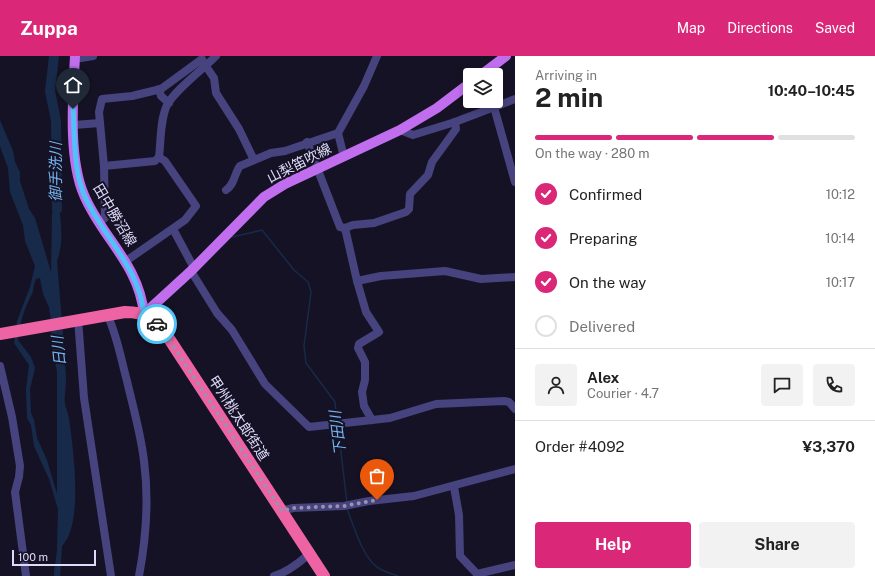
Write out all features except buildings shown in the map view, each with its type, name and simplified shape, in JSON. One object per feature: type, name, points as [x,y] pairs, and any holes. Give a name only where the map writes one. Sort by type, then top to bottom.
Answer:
[{"type":"highway","points":[[0,334],[107,314],[126,312],[144,314]]},
{"type":"highway","name":"甲州桃太郎街道","points":[[144,314],[153,319],[168,337],[324,576]]},
{"type":"main road","points":[[490,68],[506,56]]},
{"type":"main road","name":"田中勝沼線","points":[[75,58],[74,125],[76,168],[79,181],[85,196],[126,262],[139,288],[144,314]]},
{"type":"main road","name":"山梨笛吹線","points":[[144,314],[192,269],[264,197],[285,184],[400,130],[437,108],[463,88]]},
{"type":"street","points":[[75,58],[93,56]]},
{"type":"street","points":[[100,222],[105,218],[104,166],[99,112],[102,99],[132,96],[159,90],[203,60],[216,56]]},
{"type":"street","points":[[344,156],[338,133],[364,86],[377,56]]},
{"type":"street","points":[[159,158],[163,116],[169,103],[203,60]]},
{"type":"street","points":[[203,60],[214,78],[216,93],[239,129],[254,160]]},
{"type":"street","points":[[159,90],[162,96],[169,103]]},
{"type":"street","points":[[503,103],[515,98]]},
{"type":"street","points":[[400,130],[413,135],[455,122],[491,108]]},
{"type":"street","points":[[494,108],[515,182]]},
{"type":"street","points":[[307,142],[340,226],[345,228],[353,225],[374,223],[406,212],[409,209],[410,194],[428,175],[432,162],[456,129],[455,122]]},
{"type":"street","points":[[74,125],[100,123]]},
{"type":"street","points":[[226,190],[233,184],[237,170],[240,166],[307,142],[338,133]]},
{"type":"street","points":[[104,166],[155,161],[159,158]]},
{"type":"street","points":[[126,262],[186,220],[196,206],[165,161],[159,158]]},
{"type":"street","points":[[345,228],[357,281],[366,312],[379,332],[360,344],[358,348],[365,362],[365,380],[362,392],[364,406],[372,420]]},
{"type":"street","points":[[173,229],[192,269],[217,313],[232,330],[265,384],[309,427],[390,418],[436,404],[504,401],[509,402],[515,409]]},
{"type":"street","points":[[357,281],[381,276],[445,271],[481,280],[515,276]]},
{"type":"street","points":[[107,314],[118,344],[138,424],[144,461],[147,497],[139,576]]},
{"type":"street","points":[[78,319],[84,398],[111,576]]},
{"type":"street","points":[[0,366],[12,417],[20,466],[19,478],[15,492],[26,576]]},
{"type":"street","points":[[282,511],[293,508],[347,505],[414,496],[454,487],[515,469]]},
{"type":"street","points":[[454,487],[459,515],[460,556],[467,566],[478,575],[515,565]]},
{"type":"street","points":[[274,576],[281,574],[297,564],[309,554]]},
{"type":"water","name":"日川","points":[[0,120],[13,151],[15,162],[20,172],[20,181],[29,209],[35,218],[51,272],[52,213],[58,196],[61,221],[61,245],[57,261],[66,379],[65,406],[71,431],[75,485],[73,521],[69,535],[62,546],[60,576],[54,576],[57,551],[58,509],[49,479],[34,446],[31,425],[27,418],[26,389],[29,365],[14,343],[17,321],[30,287],[35,266],[25,241],[23,225],[10,192],[8,168],[0,146]],"holes":[[[40,278],[43,294],[49,307],[52,329],[50,338],[57,371],[57,494],[47,460],[37,438],[34,420],[31,413],[30,389],[35,368],[31,357],[18,340],[23,316],[33,292],[36,279]]]},
{"type":"waterway","name":"御手洗川","points":[[54,56],[50,91],[56,121],[57,209]]},
{"type":"waterway","name":"下田川","points":[[232,237],[262,230],[294,270],[308,282],[311,292],[304,346],[306,363],[335,402],[337,421]]},
{"type":"waterway","name":"下田川","points":[[338,427],[347,503]]},
{"type":"waterway","name":"下田川","points":[[347,509],[364,551],[374,565],[398,576]]},
{"type":"way so far","points":[[157,324],[168,338],[282,511],[293,508],[344,506],[377,500]]},
{"type":"route","points":[[73,109],[76,168],[79,181],[91,209],[134,275],[142,297],[144,314],[153,319],[157,324]]}]
